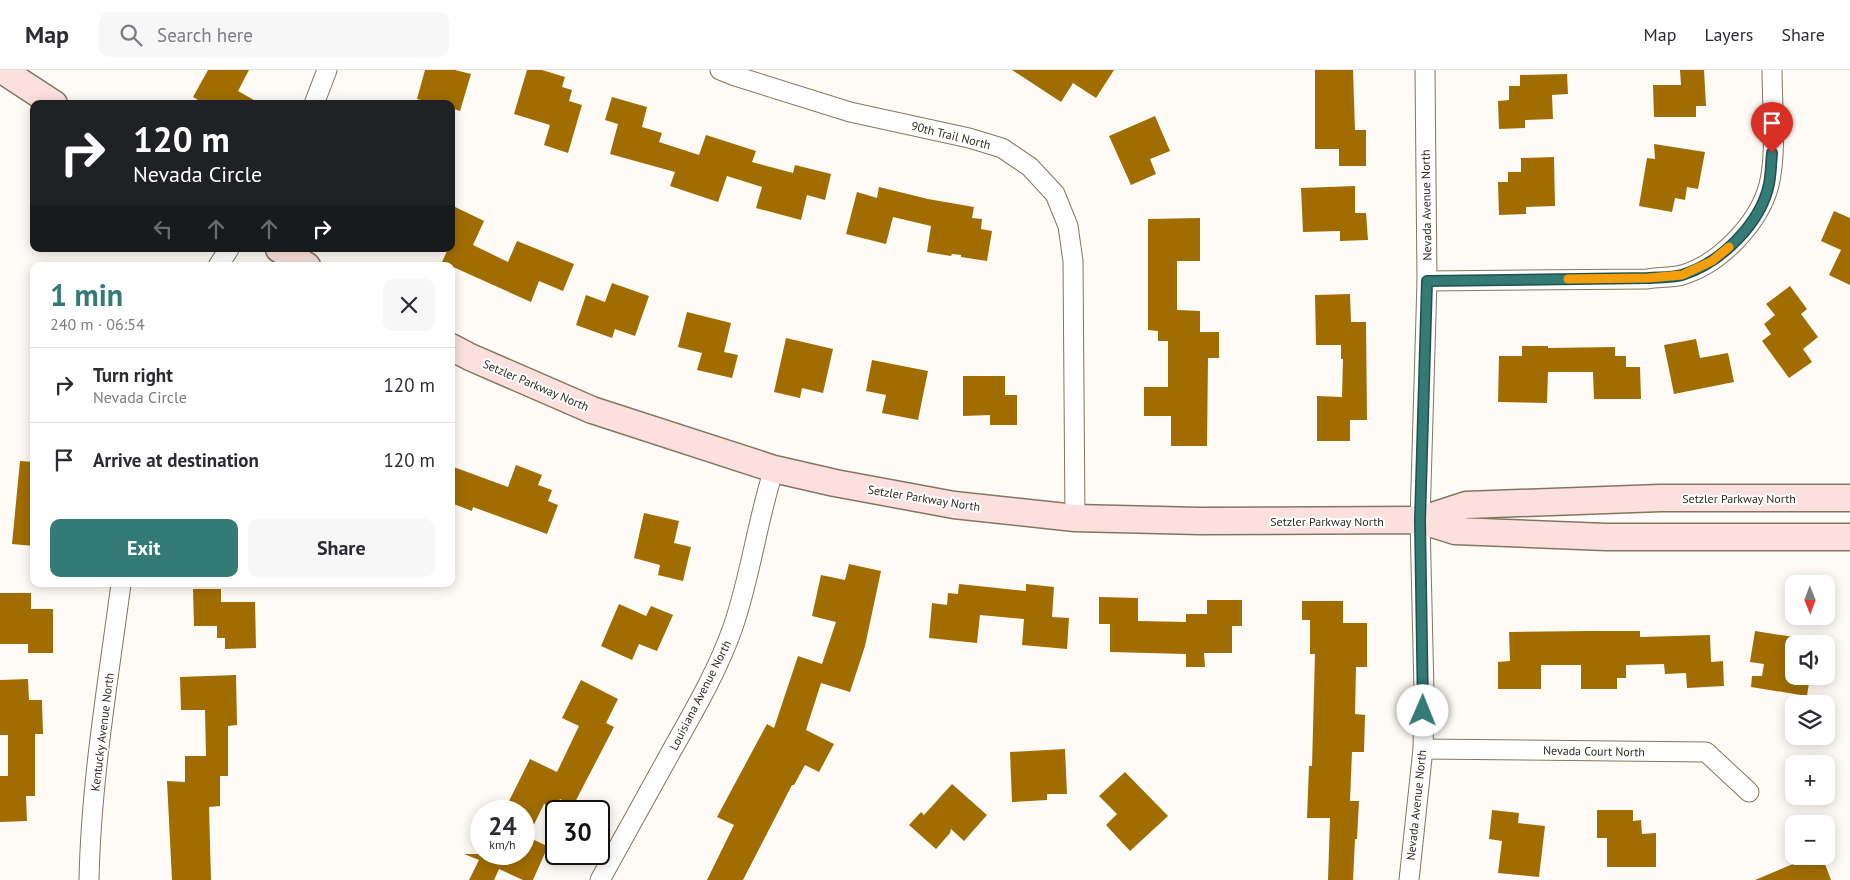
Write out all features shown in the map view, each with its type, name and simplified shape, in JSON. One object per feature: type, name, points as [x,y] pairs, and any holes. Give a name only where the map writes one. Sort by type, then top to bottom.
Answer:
[{"type":"street","points":[[2,70],[48,100]]},
{"type":"street","points":[[316,100],[327,70]]},
{"type":"street","name":"90th Trail North","points":[[720,70],[850,112],[969,138],[1002,148],[1030,167],[1055,194],[1068,226],[1073,261],[1075,518]]},
{"type":"street","name":"Nevada Avenue North","points":[[1409,880],[1422,749],[1424,692],[1420,520],[1427,281],[1425,70]]},
{"type":"street","points":[[1427,281],[1648,278],[1682,275],[1712,261],[1738,240],[1756,216],[1769,185],[1772,153],[1772,70]]},
{"type":"street","points":[[284,252],[300,262]]},
{"type":"street","name":"Setzler Parkway North","points":[[455,349],[592,410],[774,469],[835,483],[954,505],[1075,518],[1200,521],[1420,520],[1466,506],[1660,498],[1850,498]]},
{"type":"street","name":"Louisiana Avenue North","points":[[600,880],[695,709],[721,658],[733,628],[741,600],[764,501],[774,469]]},
{"type":"street","name":"Setzler Parkway North","points":[[1420,520],[1455,531],[1691,538],[1850,537]]},
{"type":"street","name":"Kentucky Avenue North","points":[[89,880],[90,834],[103,712],[121,587]]},
{"type":"street","name":"Nevada Court North","points":[[1422,749],[1706,752],[1749,792]]},
{"type":"building","points":[[208,70],[249,70],[238,91],[254,100],[198,100],[193,97]]},
{"type":"building","points":[[425,70],[455,70],[471,74],[460,111],[455,109],[455,100],[417,99]]},
{"type":"building","points":[[527,70],[542,70],[565,77],[562,87],[572,90],[569,101],[582,105],[568,153],[544,145],[550,125],[514,114]]},
{"type":"building","points":[[1012,70],[1114,70],[1096,98],[1073,83],[1061,102]]},
{"type":"building","points":[[1315,70],[1353,70],[1355,130],[1366,130],[1366,166],[1339,166],[1339,149],[1315,149]]},
{"type":"building","points":[[1680,70],[1704,70],[1706,106],[1696,106],[1696,117],[1654,117],[1653,85],[1681,85]]},
{"type":"building","points":[[1567,74],[1568,94],[1552,95],[1553,119],[1525,120],[1525,128],[1499,129],[1498,101],[1509,100],[1509,86],[1520,86],[1520,75]]},
{"type":"building","points":[[612,97],[647,107],[642,127],[662,133],[659,142],[699,155],[706,135],[756,151],[752,162],[793,173],[795,165],[831,174],[825,200],[807,195],[801,220],[756,208],[762,187],[727,176],[718,202],[670,186],[675,172],[610,154],[618,124],[605,120]]},
{"type":"building","points":[[1155,116],[1170,151],[1150,159],[1156,174],[1131,185],[1109,136]]},
{"type":"building","points":[[1654,144],[1705,152],[1698,189],[1687,187],[1685,200],[1675,198],[1672,212],[1639,206],[1647,158],[1655,159]]},
{"type":"building","points":[[1554,157],[1555,206],[1526,207],[1526,214],[1499,215],[1498,182],[1508,182],[1508,172],[1521,172],[1521,158]]},
{"type":"building","points":[[1355,186],[1355,213],[1366,213],[1368,240],[1340,241],[1340,231],[1303,232],[1301,188]]},
{"type":"building","points":[[879,187],[928,199],[974,207],[972,218],[982,219],[981,229],[992,231],[987,261],[961,257],[961,255],[952,254],[951,256],[927,252],[931,226],[893,217],[886,244],[846,234],[857,192],[877,198]]},
{"type":"building","points":[[455,207],[484,221],[473,245],[508,262],[517,241],[574,264],[563,291],[539,281],[531,302],[455,268],[455,262],[442,262],[447,252],[455,252]]},
{"type":"building","points":[[1834,211],[1850,218],[1850,285],[1829,275],[1841,250],[1821,241]]},
{"type":"building","points":[[1200,218],[1200,261],[1177,261],[1177,310],[1200,311],[1200,332],[1219,332],[1219,358],[1208,358],[1207,446],[1171,446],[1171,416],[1144,416],[1144,387],[1168,387],[1168,341],[1158,341],[1158,331],[1148,330],[1148,219]]},
{"type":"building","points":[[612,283],[649,296],[635,336],[615,329],[612,338],[576,325],[586,295],[605,302]]},
{"type":"building","points":[[1790,286],[1807,309],[1801,314],[1818,337],[1803,349],[1812,362],[1789,378],[1762,341],[1771,334],[1764,324],[1775,315],[1766,304]]},
{"type":"building","points":[[1350,294],[1351,322],[1366,322],[1367,420],[1350,420],[1350,441],[1317,441],[1317,396],[1342,397],[1343,359],[1341,359],[1341,345],[1316,345],[1315,295]]},
{"type":"building","points":[[687,312],[731,323],[724,352],[738,355],[732,378],[697,370],[702,353],[678,347]]},
{"type":"building","points":[[786,338],[833,349],[823,393],[802,388],[800,398],[774,392]]},
{"type":"building","points":[[1696,339],[1700,358],[1728,353],[1734,382],[1674,394],[1664,345]]},
{"type":"building","points":[[1522,346],[1548,346],[1548,348],[1615,347],[1615,356],[1626,356],[1626,367],[1640,367],[1641,399],[1594,399],[1593,372],[1548,372],[1547,403],[1498,402],[1499,356],[1522,356]]},
{"type":"building","points":[[872,360],[928,371],[918,420],[882,413],[886,395],[866,391]]},
{"type":"building","points":[[963,376],[1005,376],[1005,395],[1017,395],[1017,425],[990,425],[990,415],[963,416]]},
{"type":"building","points":[[20,461],[30,462],[30,546],[12,544]]},
{"type":"building","points":[[516,465],[542,475],[538,485],[552,490],[548,501],[558,505],[547,534],[473,507],[472,511],[455,505],[455,467],[508,487]]},
{"type":"building","points":[[644,513],[679,521],[674,543],[691,547],[683,581],[658,575],[660,565],[634,558]]},
{"type":"building","points":[[849,564],[881,571],[865,646],[850,692],[821,683],[806,730],[834,744],[819,772],[805,765],[794,785],[792,785],[743,880],[707,880],[734,825],[717,817],[767,724],[774,728],[798,656],[822,664],[836,622],[812,616],[821,575],[845,580]]},
{"type":"building","points":[[959,584],[1026,591],[1026,584],[1054,587],[1052,617],[1069,618],[1067,649],[1022,645],[1024,619],[980,615],[977,643],[929,638],[932,603],[947,605],[948,593],[958,594]]},
{"type":"building","points":[[193,589],[221,589],[221,602],[255,602],[256,648],[225,649],[225,638],[217,638],[217,626],[194,626]]},
{"type":"building","points":[[0,593],[31,593],[31,609],[53,609],[53,653],[28,653],[28,644],[0,644]]},
{"type":"building","points":[[1099,597],[1138,598],[1138,621],[1186,622],[1186,614],[1207,614],[1207,600],[1242,600],[1242,626],[1232,626],[1232,653],[1204,653],[1205,667],[1186,667],[1186,654],[1110,652],[1110,624],[1099,624]]},
{"type":"building","points":[[1302,601],[1343,601],[1343,623],[1367,623],[1367,667],[1356,667],[1355,714],[1365,715],[1364,752],[1352,752],[1350,801],[1359,801],[1353,880],[1328,880],[1330,818],[1307,818],[1309,766],[1312,766],[1315,654],[1310,654],[1310,620],[1302,620]]},
{"type":"building","points":[[619,604],[646,616],[651,606],[673,615],[657,651],[639,644],[632,660],[601,646]]},
{"type":"building","points":[[1640,631],[1640,637],[1710,635],[1711,662],[1723,661],[1724,686],[1687,688],[1686,673],[1665,674],[1664,664],[1626,665],[1626,678],[1617,678],[1617,689],[1581,689],[1581,665],[1541,665],[1541,689],[1498,689],[1498,662],[1510,661],[1509,632]]},
{"type":"building","points":[[1755,631],[1785,636],[1785,685],[1809,685],[1807,695],[1751,687],[1752,676],[1762,676],[1764,664],[1750,662]]},
{"type":"building","points":[[236,675],[237,725],[228,726],[228,776],[220,776],[220,806],[209,807],[211,880],[172,880],[167,781],[185,782],[185,756],[206,756],[205,710],[181,710],[180,677]]},
{"type":"building","points":[[28,679],[29,700],[42,700],[43,734],[35,734],[35,796],[26,796],[27,821],[0,822],[0,776],[8,776],[8,735],[0,735],[0,680]]},
{"type":"building","points":[[581,680],[618,699],[606,723],[614,727],[576,800],[545,800],[545,804],[535,823],[535,800],[510,800],[530,759],[557,772],[579,726],[562,718]]},
{"type":"building","points":[[1065,749],[1067,794],[1047,794],[1047,800],[1012,802],[1010,752]]},
{"type":"building","points":[[1125,772],[1168,816],[1130,851],[1106,825],[1117,814],[1099,796]]},
{"type":"building","points":[[952,784],[987,815],[964,841],[951,829],[950,833],[936,849],[909,825],[921,812],[924,815]]},
{"type":"building","points":[[1492,810],[1519,813],[1518,823],[1545,826],[1539,877],[1498,873],[1502,841],[1489,839]]},
{"type":"building","points":[[1597,810],[1633,810],[1633,821],[1641,820],[1642,834],[1656,833],[1656,867],[1607,867],[1607,838],[1597,838]]},
{"type":"building","points":[[535,840],[545,845],[545,853],[533,880],[523,880],[499,869],[494,880],[469,880],[476,865],[535,865]]},
{"type":"building","points":[[1791,865],[1825,865],[1831,880],[1755,880]]},
{"type":"slow traffic","points":[[1568,279],[1648,278],[1682,275],[1712,261],[1729,247]]},
{"type":"route","points":[[1423,711],[1420,520],[1427,281],[1648,278],[1682,275],[1712,261],[1738,240],[1756,216],[1769,185],[1772,153]]}]
